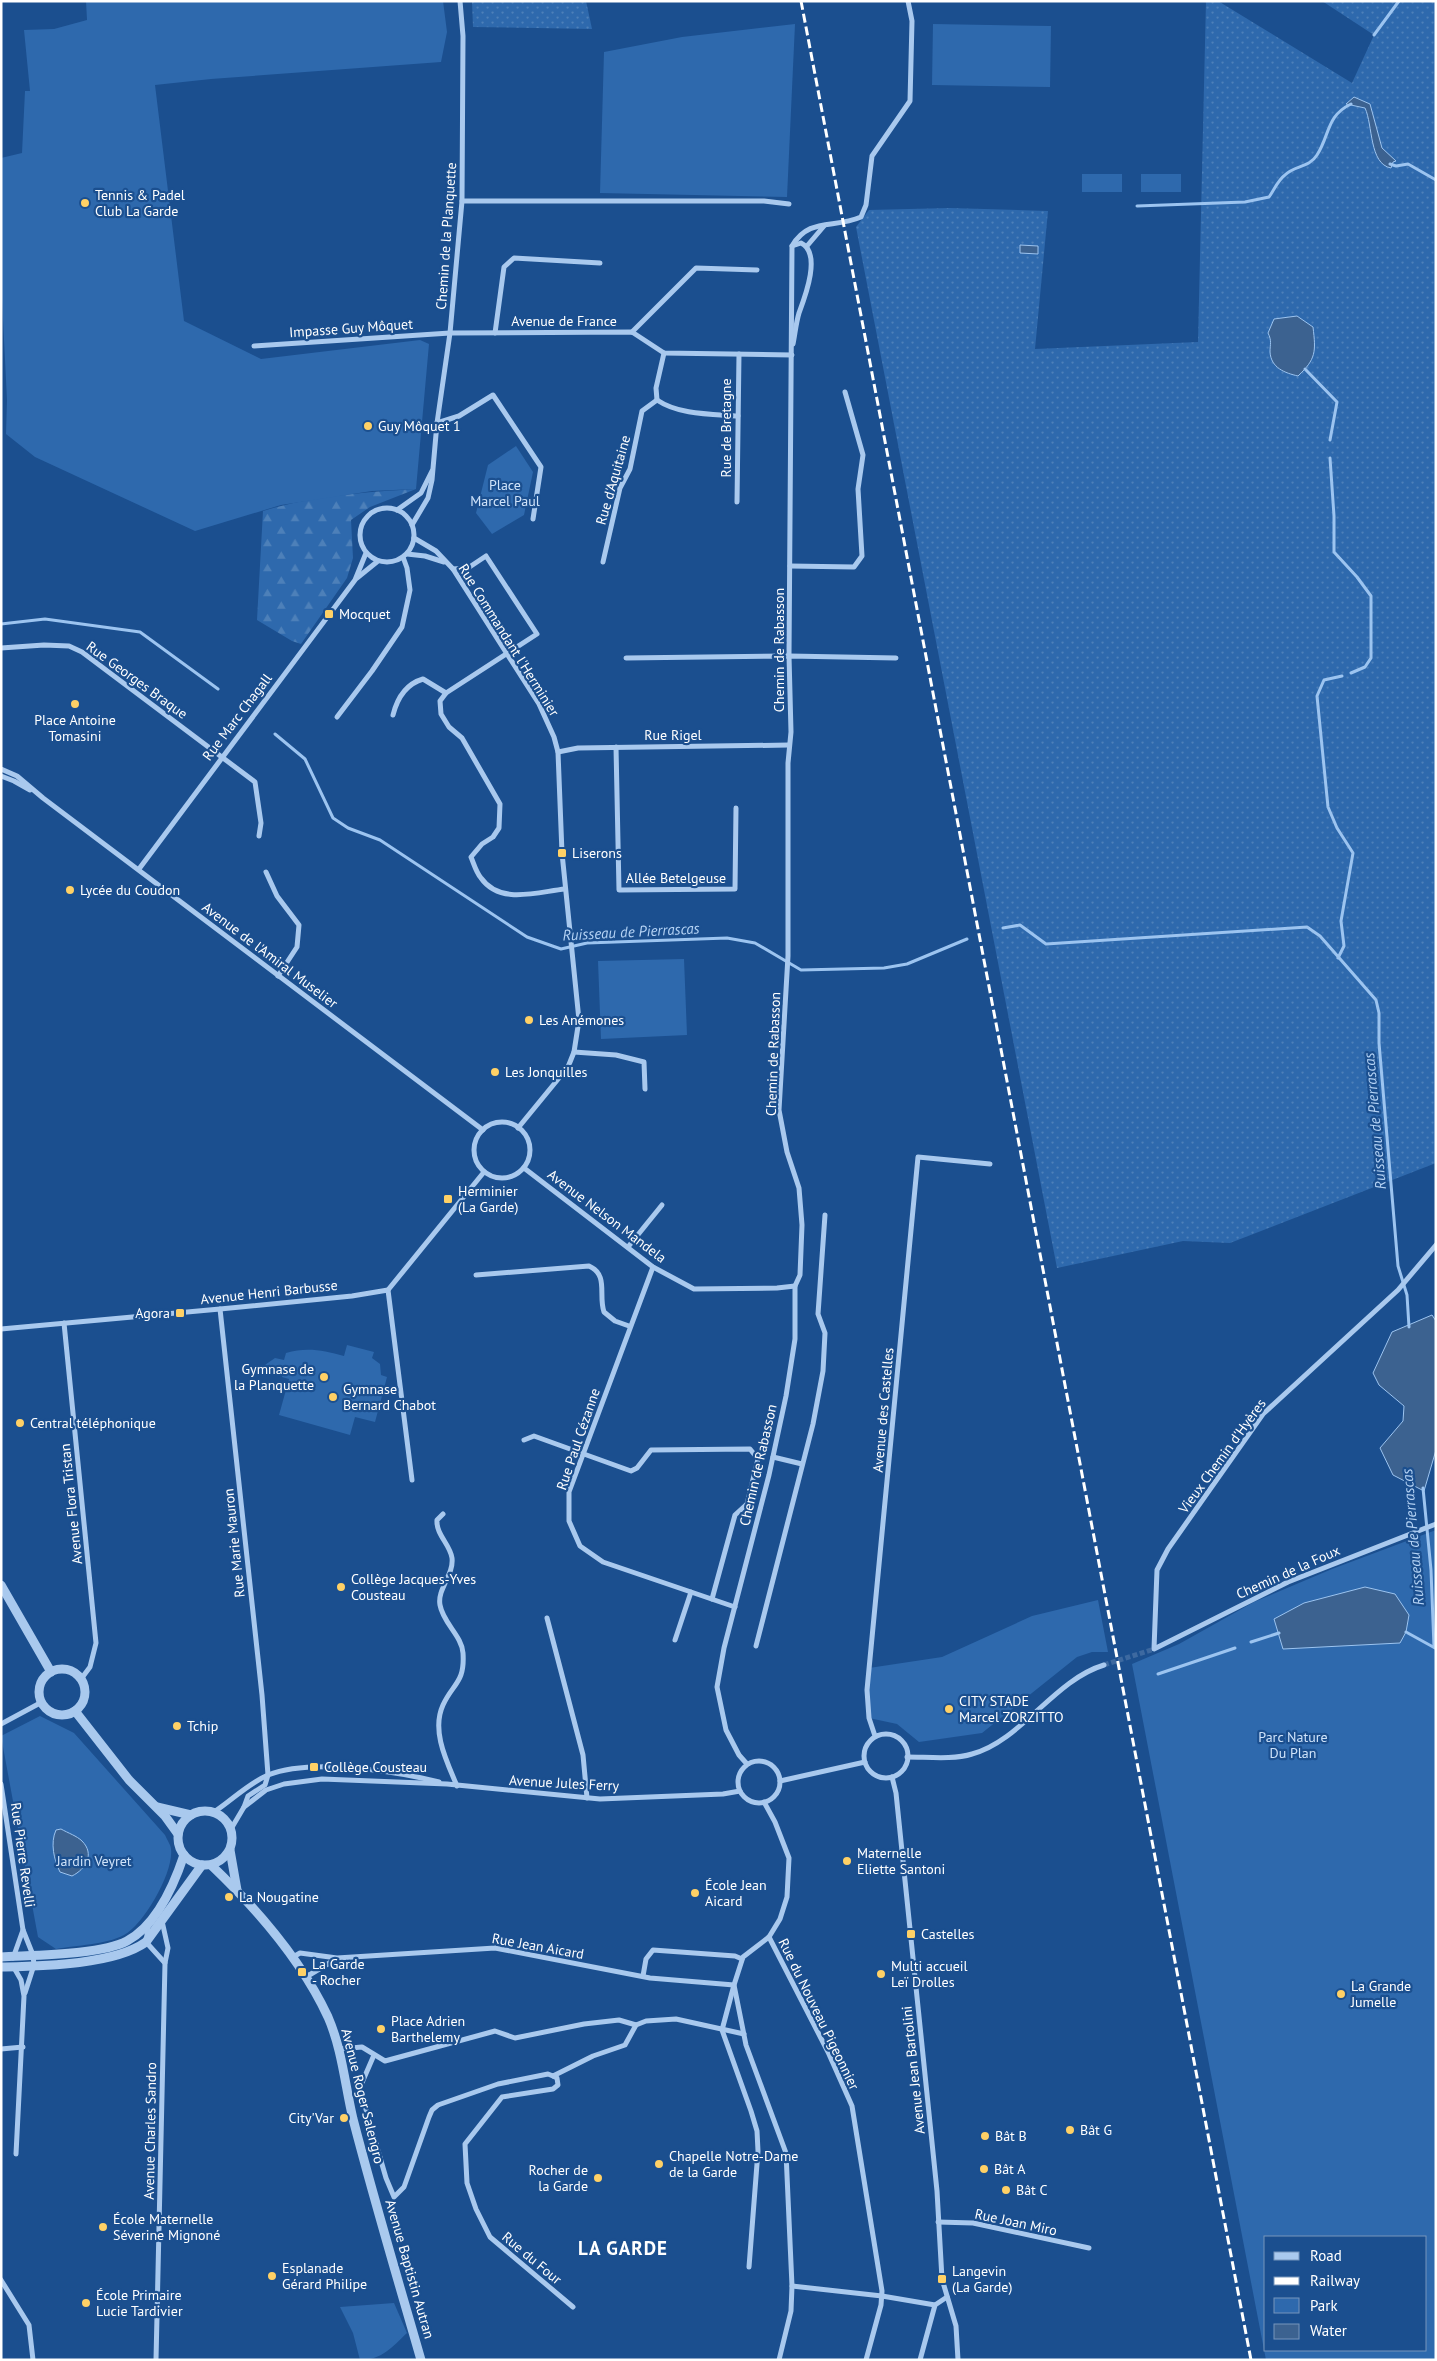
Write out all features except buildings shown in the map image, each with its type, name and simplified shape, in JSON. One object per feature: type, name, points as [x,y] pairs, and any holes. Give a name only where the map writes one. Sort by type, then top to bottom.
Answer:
[{"type":"street","name":"Chemin de la Planquette","points":[[412,525],[428,498],[432,480],[437,423],[450,332],[462,201],[463,36],[460,1]]},
{"type":"street","points":[[792,246],[799,234],[809,227],[824,226],[861,217],[866,205],[872,156],[910,100],[912,21],[908,1]]},
{"type":"street","points":[[462,201],[764,201],[790,204]]},
{"type":"street","points":[[792,246],[801,243],[807,246],[824,226]]},
{"type":"street","name":"Chemin de Rabasson","points":[[747,1764],[739,1755],[726,1730],[717,1687],[724,1648],[773,1456],[786,1396],[795,1339],[795,1286],[800,1275],[801,1216],[799,1188],[786,1152],[780,1110],[788,953],[789,745],[791,732],[789,656],[792,246]]},
{"type":"street","name":"Chemin de Rabasson","points":[[792,355],[799,313],[809,289],[809,250],[807,246]]},
{"type":"street","points":[[495,332],[504,267],[514,258],[600,263]]},
{"type":"street","points":[[632,332],[696,268],[757,270]]},
{"type":"street","name":"Avenue de France","points":[[450,332],[632,332],[664,353]]},
{"type":"street","name":"Impasse Guy Môquet","points":[[254,346],[450,332]]},
{"type":"street","points":[[738,416],[694,412],[667,406],[657,400],[656,388],[664,353],[792,355]]},
{"type":"street","name":"Rue de Bretagne","points":[[738,502],[739,354]]},
{"type":"street","points":[[790,566],[854,567],[862,556],[858,489],[863,455],[845,392]]},
{"type":"street","points":[[437,423],[458,416],[493,395],[540,467],[533,519]]},
{"type":"street","name":"Rue d'Aquitaine","points":[[603,562],[620,488],[630,468],[642,411],[657,400]]},
{"type":"street","name":"Chemin de la Planquette","points":[[397,510],[421,493],[432,470]]},
{"type":"street","points":[[337,717],[402,627],[410,590],[405,556],[414,538],[412,525],[409,519],[397,510],[382,509],[374,512],[363,523],[360,538],[366,552],[378,561],[391,562],[405,556]]},
{"type":"street","name":"Rue Commandant l'Herminier","points":[[414,538],[429,546],[453,569],[506,655],[539,704],[552,731],[558,752],[565,889],[579,1020],[574,1052],[568,1067],[558,1082],[518,1128]]},
{"type":"street","name":"Rue Marc Chagall","points":[[355,580],[366,552]]},
{"type":"street","name":"Rue Commandant l'Herminier","points":[[405,556],[425,556],[447,562]]},
{"type":"street","points":[[453,569],[468,568],[486,556],[537,634],[446,693],[440,701],[441,714],[449,727],[462,738],[500,804],[499,828],[493,837],[482,844],[470,857],[480,878],[495,892],[511,896],[565,889]]},
{"type":"street","name":"Rue Marc Chagall","points":[[139,869],[355,580],[378,561]]},
{"type":"street","name":"Rue Georges Braque","points":[[1,648],[44,645],[69,646],[82,652],[255,782],[261,823],[259,836]]},
{"type":"street","points":[[626,658],[789,656],[896,658]]},
{"type":"street","points":[[393,715],[396,702],[417,681],[423,679],[446,693]]},
{"type":"street","name":"Rue Rigel","points":[[558,752],[578,748],[789,745]]},
{"type":"street","name":"Allée Betelgeuse","points":[[616,747],[619,890],[735,889],[736,808]]},
{"type":"street","name":"Avenue de l'Amiral Muselier","points":[[1,769],[17,776],[43,798],[484,1130]]},
{"type":"street","name":"Avenue de l'Amiral Muselier","points":[[1,776],[14,781],[43,798]]},
{"type":"street","points":[[266,872],[277,896],[299,924],[297,947],[278,976]]},
{"type":"street","points":[[574,1052],[616,1055],[644,1062],[645,1088]]},
{"type":"street","points":[[497,1123],[505,1123],[518,1128],[525,1135],[530,1152],[524,1168],[505,1178],[491,1176],[484,1172],[476,1159],[474,1151],[478,1136],[484,1130],[497,1123]]},
{"type":"street","name":"Avenue des Castelles","points":[[875,1736],[869,1718],[867,1690],[918,1157],[990,1164]]},
{"type":"street","name":"Avenue Nelson Mandela","points":[[524,1168],[654,1267],[694,1289],[795,1286]]},
{"type":"street","points":[[412,1480],[388,1290],[484,1172]]},
{"type":"street","points":[[628,1247],[662,1205]]},
{"type":"street","points":[[756,1646],[802,1464],[823,1371],[825,1333],[818,1314],[825,1215]]},
{"type":"street","name":"Vieux Chemin d'Hyères","points":[[1154,1650],[1157,1570],[1168,1549],[1263,1414],[1398,1290],[1436,1245]]},
{"type":"street","points":[[476,1275],[589,1266],[596,1269],[602,1280],[602,1306],[604,1312],[616,1321],[630,1326]]},
{"type":"street","name":"Rue Paul Cézanne","points":[[654,1267],[630,1326],[569,1492],[569,1521],[580,1546],[603,1562],[735,1608]]},
{"type":"street","name":"Avenue Henri Barbusse","points":[[1,1329],[352,1296],[388,1290]]},
{"type":"street","name":"Rue Marie Mauron","points":[[220,1309],[262,1696],[268,1775]]},
{"type":"street","name":"Avenue Flora Tristan","points":[[64,1323],[96,1643],[90,1667],[80,1678]]},
{"type":"street","points":[[524,1440],[534,1436],[630,1471],[637,1468],[651,1450],[750,1449],[758,1459],[747,1504],[735,1515],[712,1600]]},
{"type":"street","points":[[773,1456],[802,1464]]},
{"type":"street","points":[[443,1514],[437,1520],[436,1528],[452,1557],[452,1566],[439,1598],[440,1606],[463,1650],[463,1667],[457,1685],[442,1707],[439,1728],[442,1746],[457,1786]]},
{"type":"street","name":"Chemin de la Foux","points":[[1154,1650],[1288,1582],[1435,1524]]},
{"type":"street","points":[[1,1585],[51,1672]]},
{"type":"street","points":[[674,1640],[691,1592]]},
{"type":"street","points":[[547,1618],[583,1755],[586,1798]]},
{"type":"street","points":[[907,1757],[966,1755],[986,1749],[1014,1730],[1074,1679],[1102,1665]]},
{"type":"street","points":[[57,1670],[70,1671],[80,1678],[84,1685],[84,1700],[75,1711],[60,1715],[52,1713],[42,1702],[39,1688],[51,1672],[57,1670]]},
{"type":"street","points":[[1,1724],[42,1702]]},
{"type":"street","points":[[75,1711],[129,1780],[157,1807],[178,1834],[180,1849],[184,1855],[195,1863],[206,1865],[218,1862],[230,1850],[232,1843],[231,1829],[227,1821],[214,1812],[206,1810],[191,1815],[185,1820],[178,1834]]},
{"type":"street","points":[[886,1734],[897,1737],[905,1745],[907,1757],[904,1767],[892,1776],[874,1774],[865,1762],[865,1749],[875,1736],[886,1734]]},
{"type":"street","points":[[758,1761],[770,1764],[778,1773],[780,1780],[774,1796],[764,1802],[752,1802],[740,1791],[740,1774],[747,1764],[758,1761]]},
{"type":"street","points":[[780,1780],[865,1762]]},
{"type":"street","name":"Avenue Jules Ferry","points":[[214,1812],[268,1775],[300,1768],[350,1769],[415,1776],[457,1786],[586,1798],[723,1794],[740,1791]]},
{"type":"street","points":[[244,1807],[248,1796],[265,1785],[268,1775]]},
{"type":"street","name":"Avenue Jean Bartolini","points":[[892,1776],[896,1793],[913,1952],[942,2279],[956,2326],[958,2360]]},
{"type":"street","name":"Avenue Jules Ferry","points":[[231,1829],[244,1807],[258,1795],[276,1786],[322,1779],[447,1784]]},
{"type":"street","name":"Rue Pierre Revelli","points":[[1,1784],[23,1930],[33,1955],[34,1965]]},
{"type":"street","name":"Rue du Nouveau Pigeonnier","points":[[764,1802],[775,1822],[789,1858],[787,1897],[780,1919],[769,1937],[828,2052],[852,2106],[882,2296],[866,2360]]},
{"type":"street","points":[[157,1807],[191,1815]]},
{"type":"street","name":"Avenue Roger Salengro","points":[[230,1850],[233,1879],[238,1893]]},
{"type":"street","points":[[1,1957],[118,1945],[140,1932],[152,1918],[174,1885],[184,1855]]},
{"type":"street","points":[[1,1967],[114,1957],[134,1950],[146,1942],[206,1865]]},
{"type":"street","name":"Avenue Roger Salengro","points":[[206,1865],[238,1893],[293,1957],[328,2017],[339,2049],[353,2117],[372,2185]]},
{"type":"street","points":[[152,1918],[147,1928],[146,1942],[165,1963]]},
{"type":"street","name":"Avenue Charles Sandro","points":[[156,2360],[165,1963],[168,1948],[162,1921]]},
{"type":"street","name":"Rue Pierre Revelli","points":[[13,1956],[23,1930]]},
{"type":"street","points":[[749,2267],[758,2150],[757,2131],[741,2078],[722,2030],[742,1959],[769,1937]]},
{"type":"street","name":"Rue Jean Aicard","points":[[293,1957],[300,1953],[337,1958],[495,1948],[643,1976],[734,1985]]},
{"type":"street","points":[[643,1976],[646,1959],[653,1950],[735,1956],[742,1959]]},
{"type":"street","points":[[13,1956],[13,1967],[21,1980],[24,1996],[23,2047],[16,2154]]},
{"type":"street","name":"Rue Jean Aicard","points":[[306,1977],[337,1958]]},
{"type":"street","points":[[24,1996],[34,1965]]},
{"type":"street","points":[[734,1985],[746,2045],[786,2153],[792,2286],[791,2311],[779,2360]]},
{"type":"street","points":[[339,2049],[358,2046],[385,2061],[495,2031],[515,2038],[584,2024],[619,2020],[636,2025],[646,2021],[676,2018],[744,2034]]},
{"type":"street","points":[[374,2054],[362,2085],[362,2092],[386,2178],[394,2197],[404,2187],[432,2110],[438,2106],[498,2084],[548,2074],[554,2076],[593,2056],[625,2045],[636,2025]]},
{"type":"street","points":[[1,2048],[23,2047]]},
{"type":"street","name":"Rue du Four","points":[[554,2076],[557,2078],[558,2085],[553,2089],[502,2097],[465,2144],[467,2183],[476,2209],[490,2237],[572,2307]]},
{"type":"street","name":"Avenue Baptistin Autran","points":[[372,2185],[421,2360]]},
{"type":"street","name":"Rue Joan Miro","points":[[938,2222],[973,2223],[1089,2248]]},
{"type":"street","points":[[1,2280],[29,2325],[33,2360]]},
{"type":"street","points":[[792,2286],[882,2296],[935,2305]]},
{"type":"street","points":[[920,2360],[935,2305],[947,2297]]},
{"type":"green space","points":[[86,1],[443,1],[447,32],[441,62],[155,85],[184,321],[261,359],[420,340],[429,344],[416,489],[372,491],[281,505],[195,531],[35,457],[6,434],[7,400],[1,279],[1,158],[22,153],[25,91],[30,91],[24,30],[54,29],[87,20]]},
{"type":"green space","points":[[472,1],[586,1],[592,29],[473,27]]},
{"type":"green space","points":[[1206,1],[1218,1],[1352,83],[1374,35],[1322,1],[1436,1],[1436,1163],[1230,1243],[1183,1241],[1057,1268],[856,227],[869,210],[950,208],[1048,211],[1035,349],[1198,342]]},
{"type":"green space","points":[[795,24],[787,197],[600,193],[604,52],[682,37]]},
{"type":"green space","points":[[933,24],[1051,26],[1050,87],[932,85]]},
{"type":"green space","points":[[1082,174],[1122,174],[1122,192],[1082,192]]},
{"type":"green space","points":[[1141,174],[1181,174],[1181,192],[1141,192]]},
{"type":"green space","name":"Place Marcel Paul","points":[[516,446],[533,472],[524,515],[492,534],[476,513],[488,465]]},
{"type":"green space","points":[[416,489],[370,507],[351,520],[353,558],[347,578],[301,644],[292,641],[257,620],[263,511],[319,498]]},
{"type":"green space","points":[[684,959],[687,1035],[601,1039],[598,961]]},
{"type":"green space","name":"Gymnase Bernard Chabot","points":[[347,1345],[374,1352],[372,1358],[380,1364],[381,1375],[387,1377],[375,1422],[355,1417],[350,1435],[279,1415],[289,1379],[282,1377],[282,1373],[262,1367],[275,1358],[284,1360],[286,1353],[301,1350],[322,1351],[344,1356]]},
{"type":"green space","name":"Parc Nature Du Plan","points":[[1436,1530],[1436,2360],[1266,2360],[1264,2351],[1427,2351],[1427,2236],[1264,2236],[1264,2350],[1132,1664],[1179,1644],[1254,1602],[1332,1569]]},
{"type":"green space","points":[[1098,1600],[1108,1652],[1092,1652],[1077,1657],[982,1733],[919,1742],[897,1724],[869,1718],[869,1668],[942,1657],[1032,1616]]},
{"type":"green space","name":"Jardin Veyret","points":[[40,1716],[74,1733],[165,1835],[171,1849],[171,1859],[163,1883],[140,1920],[124,1935],[100,1943],[56,1949],[38,1937],[1,1736]]},
{"type":"green space","points":[[394,2303],[407,2333],[381,2355],[375,2358],[360,2360],[353,2333],[340,2307]]},
{"type":"water","points":[[1354,97],[1370,104],[1382,148],[1396,161],[1393,162],[1391,168],[1384,165],[1375,152],[1365,108],[1346,104]]},
{"type":"water","points":[[1020,245],[1038,246],[1038,254],[1020,253]]},
{"type":"water","points":[[1297,316],[1313,327],[1314,343],[1311,360],[1298,376],[1280,369],[1273,362],[1268,333],[1274,319]]},
{"type":"water","points":[[1432,1315],[1436,1321],[1436,1450],[1424,1491],[1393,1475],[1380,1448],[1403,1421],[1404,1406],[1379,1385],[1373,1373],[1392,1332]]},
{"type":"water","points":[[1365,1587],[1395,1594],[1409,1615],[1406,1632],[1400,1643],[1283,1649],[1274,1619],[1304,1603]]},
{"type":"water","points":[[61,1829],[80,1839],[88,1851],[85,1865],[72,1876],[60,1872],[56,1862],[53,1840],[56,1830]]},
{"type":"waterway","points":[[1374,35],[1399,1]]},
{"type":"waterway","points":[[1137,206],[1245,202],[1269,197],[1283,177],[1293,169],[1314,159],[1337,114],[1351,104]]},
{"type":"waterway","points":[[1390,164],[1396,166],[1408,164],[1436,180]]},
{"type":"waterway","points":[[1305,369],[1337,402],[1330,440]]},
{"type":"waterway","points":[[1330,458],[1334,516],[1334,552],[1357,577],[1371,596],[1371,658],[1365,667],[1351,673]]},
{"type":"waterway","name":"Ruisseau de Pierrascas","points":[[1,624],[45,619],[140,632],[218,689]]},
{"type":"waterway","points":[[1338,958],[1344,946],[1341,921],[1353,853],[1337,828],[1328,807],[1317,696],[1324,680],[1342,676]]},
{"type":"waterway","name":"Ruisseau de Pierrascas","points":[[275,734],[305,759],[333,818],[348,828],[380,840],[527,937],[561,949],[587,943],[727,938],[755,943],[801,970],[884,968],[907,964],[967,939]]},
{"type":"waterway","name":"Ruisseau de Pierrascas","points":[[1003,928],[1020,925],[1046,944],[1307,927],[1320,936],[1376,1000],[1379,1013],[1379,1043],[1398,1266],[1407,1295],[1409,1327]]},
{"type":"waterway","name":"Ruisseau de Pierrascas","points":[[1423,1488],[1431,1570],[1434,1647]]},
{"type":"waterway","points":[[1406,1632],[1435,1648]]},
{"type":"waterway","points":[[1251,1642],[1279,1633]]},
{"type":"waterway","points":[[1158,1674],[1235,1648]]},
{"type":"tunnel","points":[[1104,1665],[1154,1649]]},
{"type":"railway","points":[[801,1],[1251,2360]]},
{"type":"place","name":"Tennis & Padel Club La Garde","points":[[85,203]]},
{"type":"place","name":"Guy Môquet 1","points":[[368,426]]},
{"type":"place","name":"Mocquet","points":[[329,614]]},
{"type":"place","name":"Place Antoine Tomasini","points":[[75,704]]},
{"type":"place","name":"Liserons","points":[[562,853]]},
{"type":"place","name":"Lycée du Coudon","points":[[70,890]]},
{"type":"place","name":"Les Anémones","points":[[529,1020]]},
{"type":"place","name":"Les Jonquilles","points":[[495,1072]]},
{"type":"place","name":"Herminier (La Garde)","points":[[448,1199]]},
{"type":"place","name":"Agora","points":[[180,1313]]},
{"type":"place","name":"Gymnase de la Planquette","points":[[324,1377]]},
{"type":"place","name":"Gymnase Bernard Chabot","points":[[333,1397]]},
{"type":"place","name":"Central téléphonique","points":[[20,1423]]},
{"type":"place","name":"Collège Jacques-Yves Cousteau","points":[[341,1587]]},
{"type":"place","name":"CITY STADE Marcel ZORZITTO","points":[[949,1709]]},
{"type":"place","name":"Tchip","points":[[177,1726]]},
{"type":"place","name":"Collège Cousteau","points":[[314,1767]]},
{"type":"place","name":"Maternelle Eliette Santoni","points":[[847,1861]]},
{"type":"place","name":"École Jean Aicard","points":[[695,1893]]},
{"type":"place","name":"La Nougatine","points":[[229,1897]]},
{"type":"place","name":"Castelles","points":[[911,1934]]},
{"type":"place","name":"La Garde - Rocher","points":[[302,1972]]},
{"type":"place","name":"Multi accueil Leï Drolles","points":[[881,1974]]},
{"type":"place","name":"La Grande Jumelle","points":[[1341,1994]]},
{"type":"place","name":"Place Adrien Barthelemy","points":[[381,2029]]},
{"type":"place","name":"City'Var","points":[[344,2118]]},
{"type":"place","name":"Bât G","points":[[1070,2130]]},
{"type":"place","name":"Bât B","points":[[985,2136]]},
{"type":"place","name":"Chapelle Notre-Dame de la Garde","points":[[659,2164]]},
{"type":"place","name":"Bât A","points":[[984,2169]]},
{"type":"place","name":"Rocher de la Garde","points":[[598,2178]]},
{"type":"place","name":"Bât C","points":[[1006,2190]]},
{"type":"place","name":"École Maternelle Séverine Mignoné","points":[[103,2227]]},
{"type":"place","name":"Esplanade Gérard Philipe","points":[[272,2276]]},
{"type":"place","name":"Langevin (La Garde)","points":[[942,2279]]},
{"type":"place","name":"École Primaire Lucie Tardivier","points":[[86,2303]]},
{"type":"district","name":"LA GARDE","points":[[623,2248]]}]
